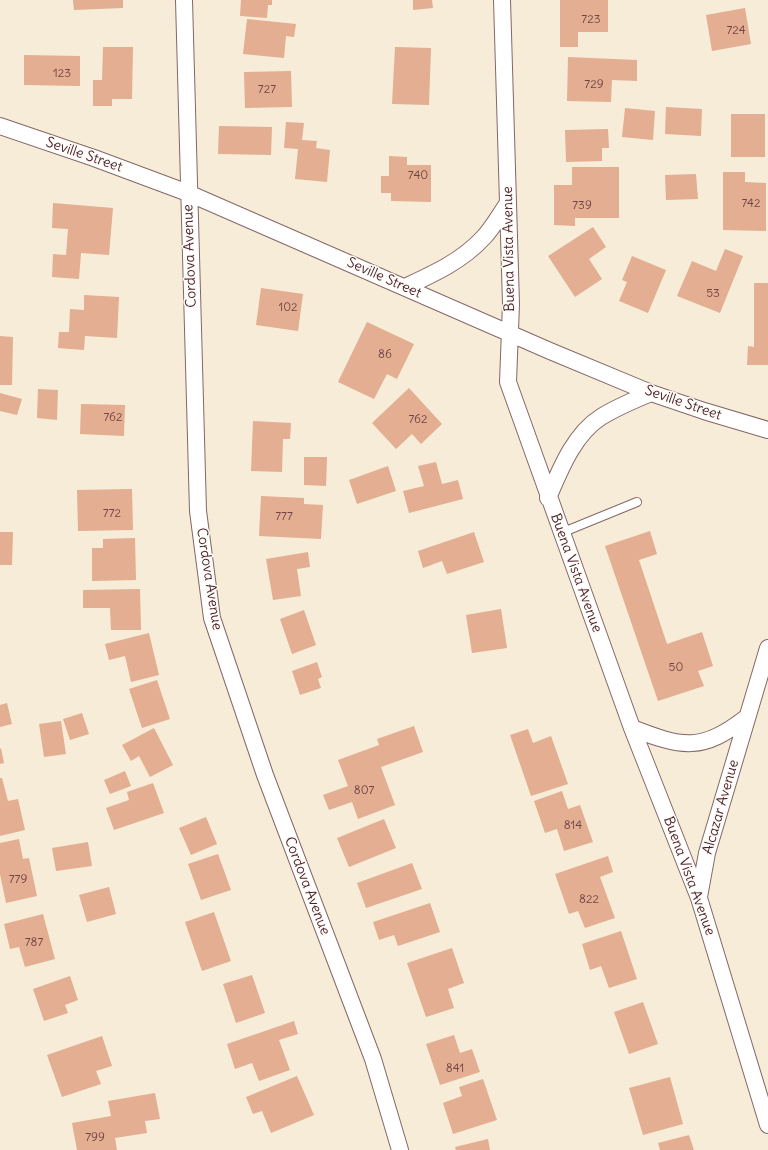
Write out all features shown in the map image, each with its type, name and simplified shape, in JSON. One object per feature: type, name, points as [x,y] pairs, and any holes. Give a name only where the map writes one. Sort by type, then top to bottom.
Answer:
[{"type":"street","name":"Cordova Avenue","points":[[184,0],[188,193],[198,511],[212,618],[265,775],[374,1059],[400,1150]]},
{"type":"street","name":"Buena Vista Avenue","points":[[502,0],[511,304],[508,382],[548,498],[632,728],[699,898],[768,1125]]},
{"type":"street","name":"Seville Street","points":[[0,126],[94,158],[188,193],[510,334],[651,393],[768,430]]},
{"type":"street","points":[[405,287],[440,271],[468,253],[484,237],[508,202]]},
{"type":"street","points":[[548,498],[564,461],[580,438],[600,418],[651,393]]},
{"type":"street","name":"Alcazar Avenue","points":[[699,898],[706,853],[768,648]]},
{"type":"street","points":[[632,728],[661,739],[687,744],[708,741],[729,732],[747,717]]},
{"type":"lane","points":[[561,533],[637,502]]},
{"type":"building","points":[[73,0],[123,0],[123,8],[74,10]]},
{"type":"building","points":[[241,0],[272,0],[272,5],[268,5],[267,18],[240,16]]},
{"type":"building","points":[[413,0],[432,0],[433,8],[413,10]]},
{"type":"building","points":[[560,0],[608,0],[608,32],[578,32],[578,47],[560,47]]},
{"type":"building","points":[[745,8],[751,44],[712,51],[706,15]]},
{"type":"building","points":[[247,19],[296,24],[294,37],[286,36],[284,58],[243,54]]},
{"type":"building","points":[[103,47],[133,47],[132,99],[112,99],[112,106],[93,106],[93,80],[102,80]]},
{"type":"building","points":[[395,47],[431,48],[429,105],[392,104]]},
{"type":"building","points":[[24,55],[80,56],[80,86],[24,85]]},
{"type":"building","points":[[568,57],[637,60],[637,81],[612,80],[611,102],[567,101]]},
{"type":"building","points":[[291,71],[292,107],[245,108],[244,72]]},
{"type":"building","points":[[666,107],[702,109],[701,136],[665,134]]},
{"type":"building","points":[[625,108],[655,111],[653,140],[622,137]]},
{"type":"building","points":[[731,114],[765,114],[765,157],[731,157]]},
{"type":"building","points":[[286,122],[304,123],[302,140],[317,141],[316,148],[330,150],[327,182],[295,179],[298,149],[284,148]]},
{"type":"building","points":[[219,126],[272,127],[271,155],[218,154]]},
{"type":"building","points":[[608,129],[609,148],[602,148],[602,161],[566,162],[565,130]]},
{"type":"building","points":[[389,156],[407,157],[407,165],[431,165],[431,202],[391,201],[391,193],[381,193],[381,176],[389,176]]},
{"type":"building","points":[[572,167],[619,167],[619,218],[575,218],[575,226],[554,225],[554,185],[572,185]]},
{"type":"building","points":[[723,172],[745,172],[745,182],[766,183],[766,231],[723,230]]},
{"type":"building","points":[[696,174],[698,199],[666,200],[665,175]]},
{"type":"building","points":[[53,203],[113,208],[109,255],[81,253],[79,279],[52,277],[53,254],[66,255],[68,229],[52,228]]},
{"type":"building","points":[[593,227],[606,247],[589,259],[602,279],[575,297],[548,256]]},
{"type":"building","points":[[725,249],[743,256],[720,313],[677,296],[692,261],[716,271]]},
{"type":"building","points":[[632,256],[666,270],[648,313],[619,301],[627,282],[622,280]]},
{"type":"building","points":[[754,283],[768,283],[768,365],[747,365],[748,346],[754,347]]},
{"type":"building","points":[[261,288],[303,294],[298,331],[256,325]]},
{"type":"building","points":[[84,295],[119,297],[117,338],[85,336],[84,350],[58,348],[59,332],[69,332],[70,309],[84,310]]},
{"type":"building","points":[[367,322],[414,344],[397,379],[387,374],[374,399],[338,382]]},
{"type":"building","points":[[0,336],[13,337],[12,385],[0,385]]},
{"type":"building","points":[[409,388],[442,424],[421,444],[412,434],[396,449],[372,423]]},
{"type":"building","points":[[38,389],[58,390],[57,420],[37,418]]},
{"type":"building","points":[[0,393],[22,399],[17,415],[0,411]]},
{"type":"building","points":[[81,404],[125,405],[124,436],[80,434]]},
{"type":"building","points":[[253,421],[291,423],[290,439],[283,439],[282,472],[251,471]]},
{"type":"building","points":[[304,457],[327,457],[326,486],[304,485]]},
{"type":"building","points":[[436,462],[442,484],[458,480],[463,499],[409,513],[403,491],[424,486],[418,466]]},
{"type":"building","points":[[388,466],[396,491],[357,504],[349,480]]},
{"type":"building","points":[[132,489],[133,530],[78,531],[77,490]]},
{"type":"building","points":[[261,496],[304,498],[304,504],[323,505],[321,539],[259,536]]},
{"type":"building","points":[[650,531],[657,554],[639,560],[667,644],[702,632],[713,666],[698,671],[704,686],[658,701],[605,546]]},
{"type":"building","points":[[0,532],[13,532],[12,565],[0,565]]},
{"type":"building","points":[[474,532],[484,562],[447,574],[442,561],[423,568],[418,551]]},
{"type":"building","points":[[135,538],[136,580],[92,581],[92,548],[103,548],[103,539]]},
{"type":"building","points":[[308,552],[310,567],[297,569],[301,596],[273,600],[266,559]]},
{"type":"building","points":[[140,589],[141,630],[111,630],[110,608],[83,608],[83,590]]},
{"type":"building","points":[[501,609],[507,648],[472,653],[466,615]]},
{"type":"building","points":[[304,610],[316,645],[292,654],[280,619]]},
{"type":"building","points":[[149,633],[159,675],[131,682],[125,656],[109,660],[105,644]]},
{"type":"building","points":[[317,662],[322,677],[318,679],[321,688],[300,695],[292,671]]},
{"type":"building","points":[[157,680],[170,719],[142,728],[129,689]]},
{"type":"building","points":[[7,703],[12,724],[0,727],[0,705]]},
{"type":"building","points":[[82,713],[89,734],[70,740],[63,719]]},
{"type":"building","points":[[61,721],[66,754],[44,757],[39,724]]},
{"type":"building","points":[[414,726],[423,752],[381,767],[395,805],[358,819],[352,802],[329,810],[323,795],[348,786],[338,760],[379,745],[377,739]]},
{"type":"building","points":[[154,728],[173,765],[150,777],[139,756],[131,761],[122,745]]},
{"type":"building","points":[[528,729],[533,743],[551,736],[568,784],[531,796],[510,735]]},
{"type":"building","points":[[1,748],[4,763],[0,764],[0,749]]},
{"type":"building","points":[[125,771],[131,786],[110,794],[104,780]]},
{"type":"building","points":[[0,778],[2,778],[8,801],[18,799],[25,830],[0,836]]},
{"type":"building","points":[[153,783],[164,813],[114,830],[106,808],[129,800],[127,792]]},
{"type":"building","points":[[562,791],[568,809],[580,805],[593,842],[564,851],[557,829],[545,833],[534,801]]},
{"type":"building","points":[[206,817],[217,844],[191,855],[179,828]]},
{"type":"building","points":[[384,819],[396,848],[349,867],[337,838]]},
{"type":"building","points":[[19,839],[23,859],[29,858],[37,896],[6,903],[0,874],[0,843]]},
{"type":"building","points":[[88,842],[92,866],[56,871],[52,848]]},
{"type":"building","points":[[218,854],[231,890],[201,900],[188,864]]},
{"type":"building","points":[[608,856],[613,872],[600,877],[615,918],[585,928],[578,911],[569,914],[555,874]]},
{"type":"building","points":[[412,863],[422,889],[366,908],[357,883]]},
{"type":"building","points":[[109,887],[116,914],[87,922],[79,895]]},
{"type":"building","points":[[430,903],[440,932],[398,946],[394,935],[379,940],[373,922]]},
{"type":"building","points":[[214,912],[231,961],[202,971],[185,922]]},
{"type":"building","points":[[43,914],[55,959],[25,967],[19,947],[10,949],[4,924]]},
{"type":"building","points":[[621,931],[637,979],[609,988],[601,966],[590,970],[582,944]]},
{"type":"building","points":[[452,948],[464,983],[448,989],[454,1008],[426,1017],[407,963]]},
{"type":"building","points":[[252,975],[265,1013],[236,1023],[223,984]]},
{"type":"building","points":[[70,976],[78,1000],[65,1005],[68,1013],[44,1021],[33,989]]},
{"type":"building","points":[[643,1002],[658,1044],[629,1054],[614,1012]]},
{"type":"building","points":[[294,1021],[298,1034],[279,1040],[290,1070],[259,1081],[252,1063],[235,1069],[227,1044]]},
{"type":"building","points":[[454,1035],[460,1053],[472,1049],[480,1072],[440,1085],[426,1044]]},
{"type":"building","points":[[102,1036],[112,1066],[96,1071],[101,1084],[62,1097],[47,1055]]},
{"type":"building","points":[[297,1076],[314,1115],[271,1133],[262,1111],[253,1114],[246,1097]]},
{"type":"building","points":[[670,1077],[683,1124],[643,1135],[629,1088]]},
{"type":"building","points":[[483,1079],[497,1120],[453,1134],[443,1103],[462,1096],[459,1087]]},
{"type":"building","points":[[155,1093],[160,1119],[145,1121],[147,1133],[115,1138],[117,1150],[77,1150],[72,1123],[111,1116],[108,1101]]},
{"type":"building","points":[[689,1135],[694,1150],[660,1150],[658,1143]]},
{"type":"building","points":[[488,1139],[490,1150],[456,1150],[455,1147]]}]
